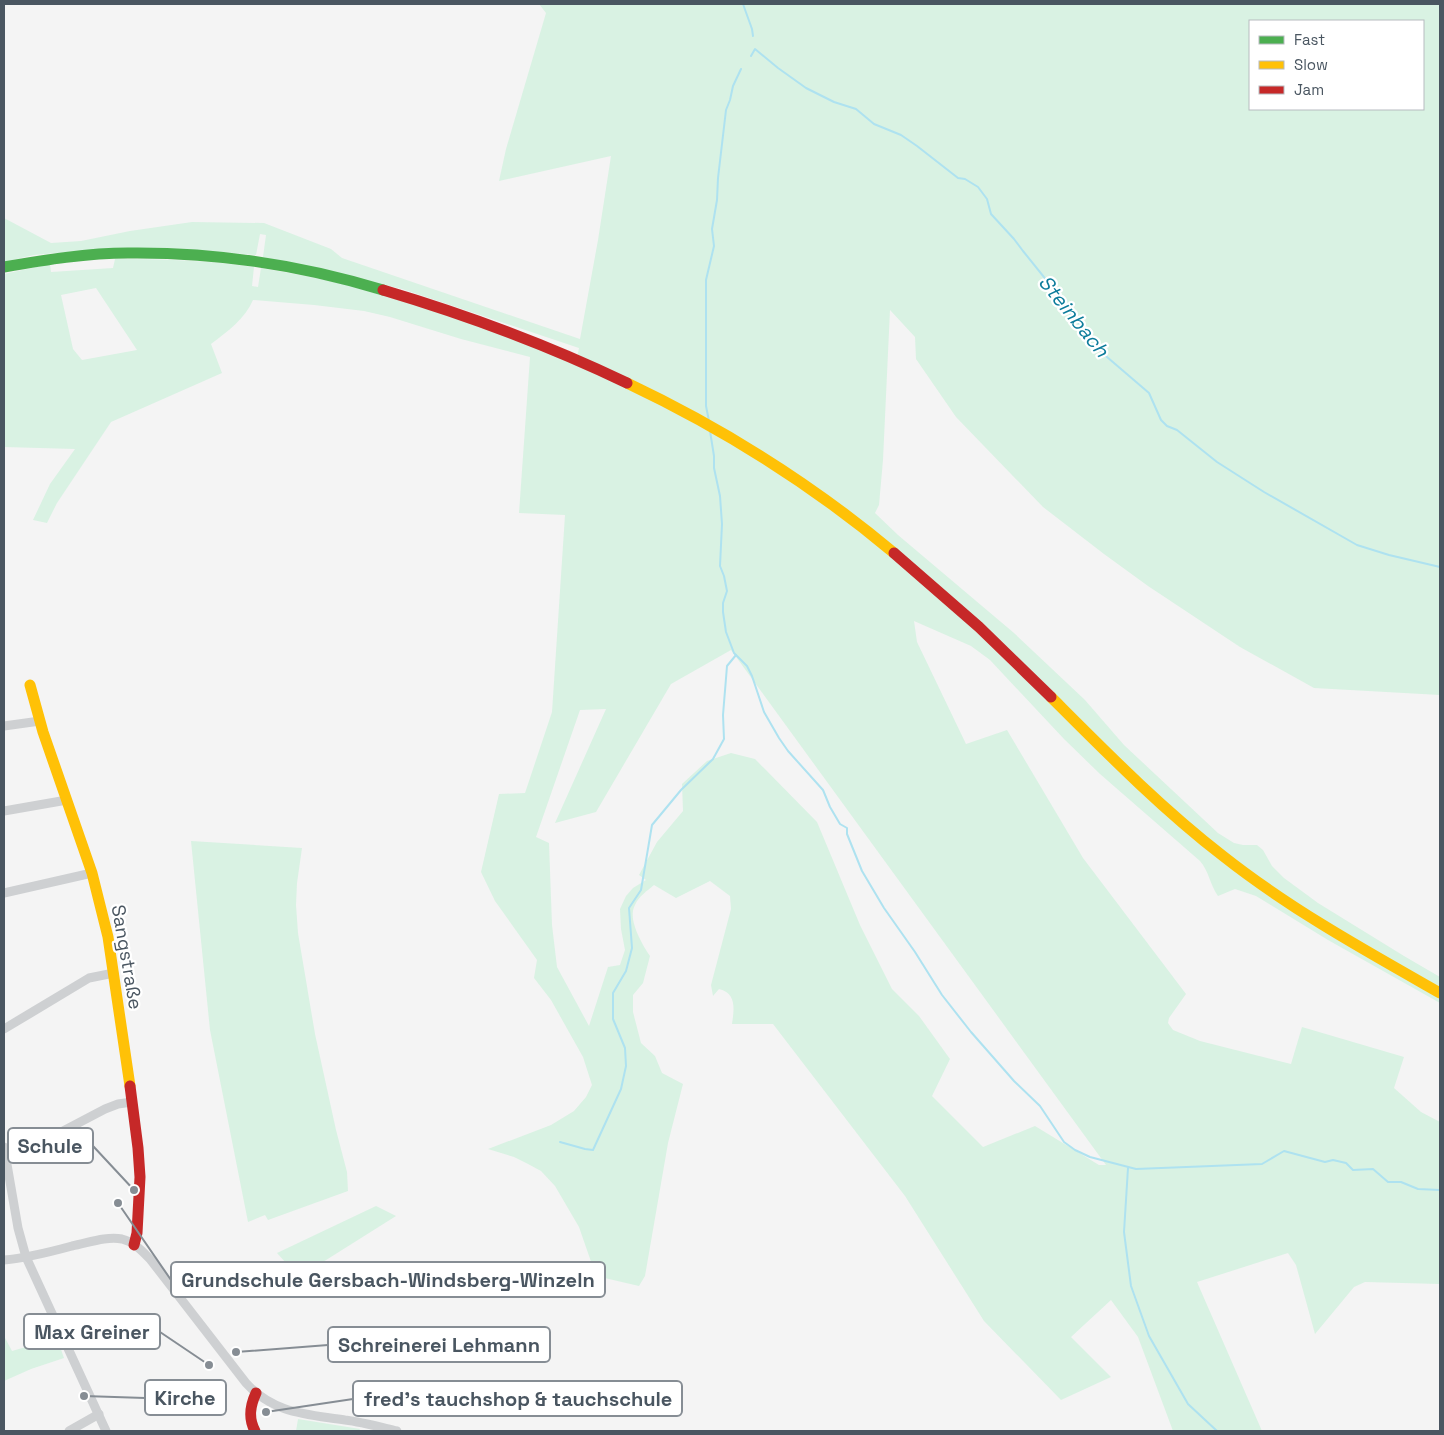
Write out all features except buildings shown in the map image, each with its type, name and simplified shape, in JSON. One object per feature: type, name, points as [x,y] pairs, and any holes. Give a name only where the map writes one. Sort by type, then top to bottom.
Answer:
[{"type":"main road","points":[[4,267],[67,257],[127,253],[178,253],[251,260],[324,274],[412,298],[504,330],[563,354],[651,394],[734,440],[823,498],[886,546],[967,616],[1141,787],[1198,836],[1264,887],[1304,914],[1440,993]]},
{"type":"main road","name":"Sangstraße","points":[[30,685],[40,721],[92,873],[108,937],[140,1164],[137,1233],[134,1244]]},
{"type":"main road","points":[[256,1392],[252,1402],[251,1417],[256,1431]]},
{"type":"street","points":[[4,726],[40,721]]},
{"type":"street","points":[[4,811],[67,800]]},
{"type":"street","points":[[4,893],[92,873]]},
{"type":"street","points":[[4,1029],[81,982],[95,976],[114,973]]},
{"type":"street","points":[[6,1161],[105,1109],[118,1104],[132,1102]]},
{"type":"street","points":[[4,1147],[20,1237],[26,1257],[106,1431]]},
{"type":"street","points":[[4,1260],[109,1239],[123,1240],[134,1244],[157,1268],[246,1383],[274,1405],[289,1411],[397,1431]]},
{"type":"street","points":[[69,1431],[99,1414]]},
{"type":"green space","points":[[539,4],[1440,4],[1440,695],[1314,688],[1240,647],[1148,586],[1043,507],[956,417],[916,359],[915,337],[890,310],[883,460],[879,505],[875,513],[898,535],[1014,633],[1085,700],[1124,745],[1218,833],[1234,843],[1257,845],[1263,850],[1272,866],[1284,878],[1318,903],[1440,977],[1440,1003],[1328,940],[1256,896],[1235,889],[1218,896],[1200,861],[1100,774],[1064,739],[990,660],[971,646],[914,621],[917,642],[966,744],[1007,730],[1083,858],[1186,994],[1169,1018],[1168,1023],[1173,1030],[1200,1041],[1291,1064],[1302,1027],[1404,1057],[1394,1088],[1421,1112],[1440,1122],[1440,1284],[1365,1282],[1354,1287],[1315,1334],[1296,1265],[1288,1253],[1197,1282],[1262,1431],[1173,1431],[1138,1337],[1111,1300],[1071,1337],[1111,1377],[1061,1400],[984,1321],[905,1196],[773,1024],[732,1024],[732,998],[725,991],[719,989],[713,996],[711,985],[731,909],[730,896],[710,881],[676,898],[654,885],[643,894],[633,911],[636,931],[650,956],[643,983],[633,995],[633,1012],[641,1043],[655,1056],[662,1073],[683,1084],[668,1143],[645,1276],[639,1286],[596,1276],[579,1227],[555,1186],[541,1171],[514,1157],[488,1149],[551,1125],[574,1111],[586,1097],[592,1085],[583,1057],[551,1000],[534,978],[537,960],[495,901],[481,872],[499,794],[525,793],[552,712],[565,515],[519,513],[530,357],[364,311],[253,300],[241,319],[211,344],[222,373],[111,422],[57,503],[47,523],[33,520],[50,484],[75,449],[4,447],[4,274],[50,264],[51,272],[113,268],[115,259],[185,260],[254,267],[252,286],[258,287],[261,268],[318,278],[376,292],[427,308],[576,363],[579,348],[402,289],[263,257],[266,235],[260,234],[256,255],[166,248],[79,251],[34,255],[4,262],[4,218],[51,243],[81,241],[130,231],[192,222],[264,223],[331,249],[342,258],[580,339],[611,156],[499,181],[506,149],[546,13]],"holes":[[[96,288],[137,350],[82,360],[73,349],[61,295]],[[731,650],[1106,1165],[1099,1165],[1035,1126],[983,1147],[932,1096],[950,1059],[919,1016],[892,989],[860,925],[817,822],[755,759],[731,753],[707,761],[682,784],[683,811],[657,842],[639,875],[646,880],[633,888],[626,896],[620,909],[625,950],[620,965],[608,967],[589,1026],[557,967],[552,925],[549,843],[536,837],[580,710],[606,709],[555,823],[596,812],[671,684]]]},
{"type":"green space","points":[[191,841],[302,848],[297,883],[298,933],[315,1034],[347,1172],[348,1191],[268,1220],[265,1215],[248,1222],[210,1030]]},
{"type":"green space","points":[[376,1206],[396,1216],[307,1272],[287,1264],[277,1253]]},
{"type":"green space","points":[[4,1336],[12,1351],[57,1338],[64,1358],[31,1369],[4,1381]]},
{"type":"green space","points":[[298,1419],[360,1429],[359,1431],[296,1431]]},
{"type":"waterway","name":"Steinbach","points":[[743,4],[753,36]]},
{"type":"waterway","name":"Steinbach","points":[[751,56],[755,49],[806,88],[834,102],[856,109],[874,124],[901,135],[958,178],[965,179],[978,187],[987,199],[991,214],[1014,239],[1060,297],[1071,315],[1096,341],[1100,351],[1149,393],[1161,420],[1167,426],[1177,430],[1217,462],[1264,492],[1357,545],[1440,567]]},
{"type":"waterway","points":[[709,421],[706,406],[706,280],[714,246],[712,229],[717,200],[726,110],[733,86],[741,69]]},
{"type":"waterway","points":[[710,431],[714,468],[720,496],[722,524],[720,566],[727,591],[723,603],[723,612],[726,632],[734,653],[747,666],[764,712],[779,738],[788,751],[823,790],[840,824],[847,828],[847,834],[862,871],[884,908],[942,995],[971,1032],[1014,1081],[1040,1106],[1064,1142],[1090,1157],[1136,1169],[1262,1164],[1284,1151],[1325,1162],[1333,1160],[1346,1163],[1353,1170],[1373,1169],[1388,1182],[1401,1182],[1418,1189],[1440,1190]]},
{"type":"waterway","points":[[560,1142],[593,1150],[621,1089],[626,1066],[625,1048],[613,1019],[613,993],[626,971],[632,948],[629,908],[641,890],[652,825],[681,790],[713,759],[724,739],[723,715],[727,666],[736,655]]},
{"type":"waterway","points":[[1128,1168],[1124,1232],[1131,1286],[1149,1336],[1188,1404],[1217,1431]]},
{"type":"traffic: fast","points":[[4,267],[50,259],[97,254],[160,253],[193,255],[289,267],[383,290]]},
{"type":"traffic: slow","points":[[627,383],[697,419],[766,459],[831,504],[894,553]]},
{"type":"traffic: slow","points":[[30,685],[43,732],[92,873],[108,937],[130,1086]]},
{"type":"traffic: slow","points":[[1051,697],[1156,799],[1223,856],[1302,912],[1440,993]]},
{"type":"traffic: jam","points":[[383,290],[507,332],[627,383]]},
{"type":"traffic: jam","points":[[894,553],[979,627],[1051,697]]},
{"type":"traffic: jam","points":[[130,1086],[140,1177],[137,1233],[134,1245]]},
{"type":"traffic: jam","points":[[255,1431],[251,1421],[251,1412],[256,1393]]},
{"type":"place","name":"Schule","points":[[134,1190]]},
{"type":"place","name":"Grundschule Gersbach-Windsberg-Winzeln","points":[[118,1203]]},
{"type":"place","name":"Schreinerei Lehmann","points":[[236,1352]]},
{"type":"place","name":"Max Greiner","points":[[209,1365]]},
{"type":"place","name":"Kirche","points":[[84,1396]]},
{"type":"place","name":"fred's tauchshop & tauchschule","points":[[266,1412]]}]
